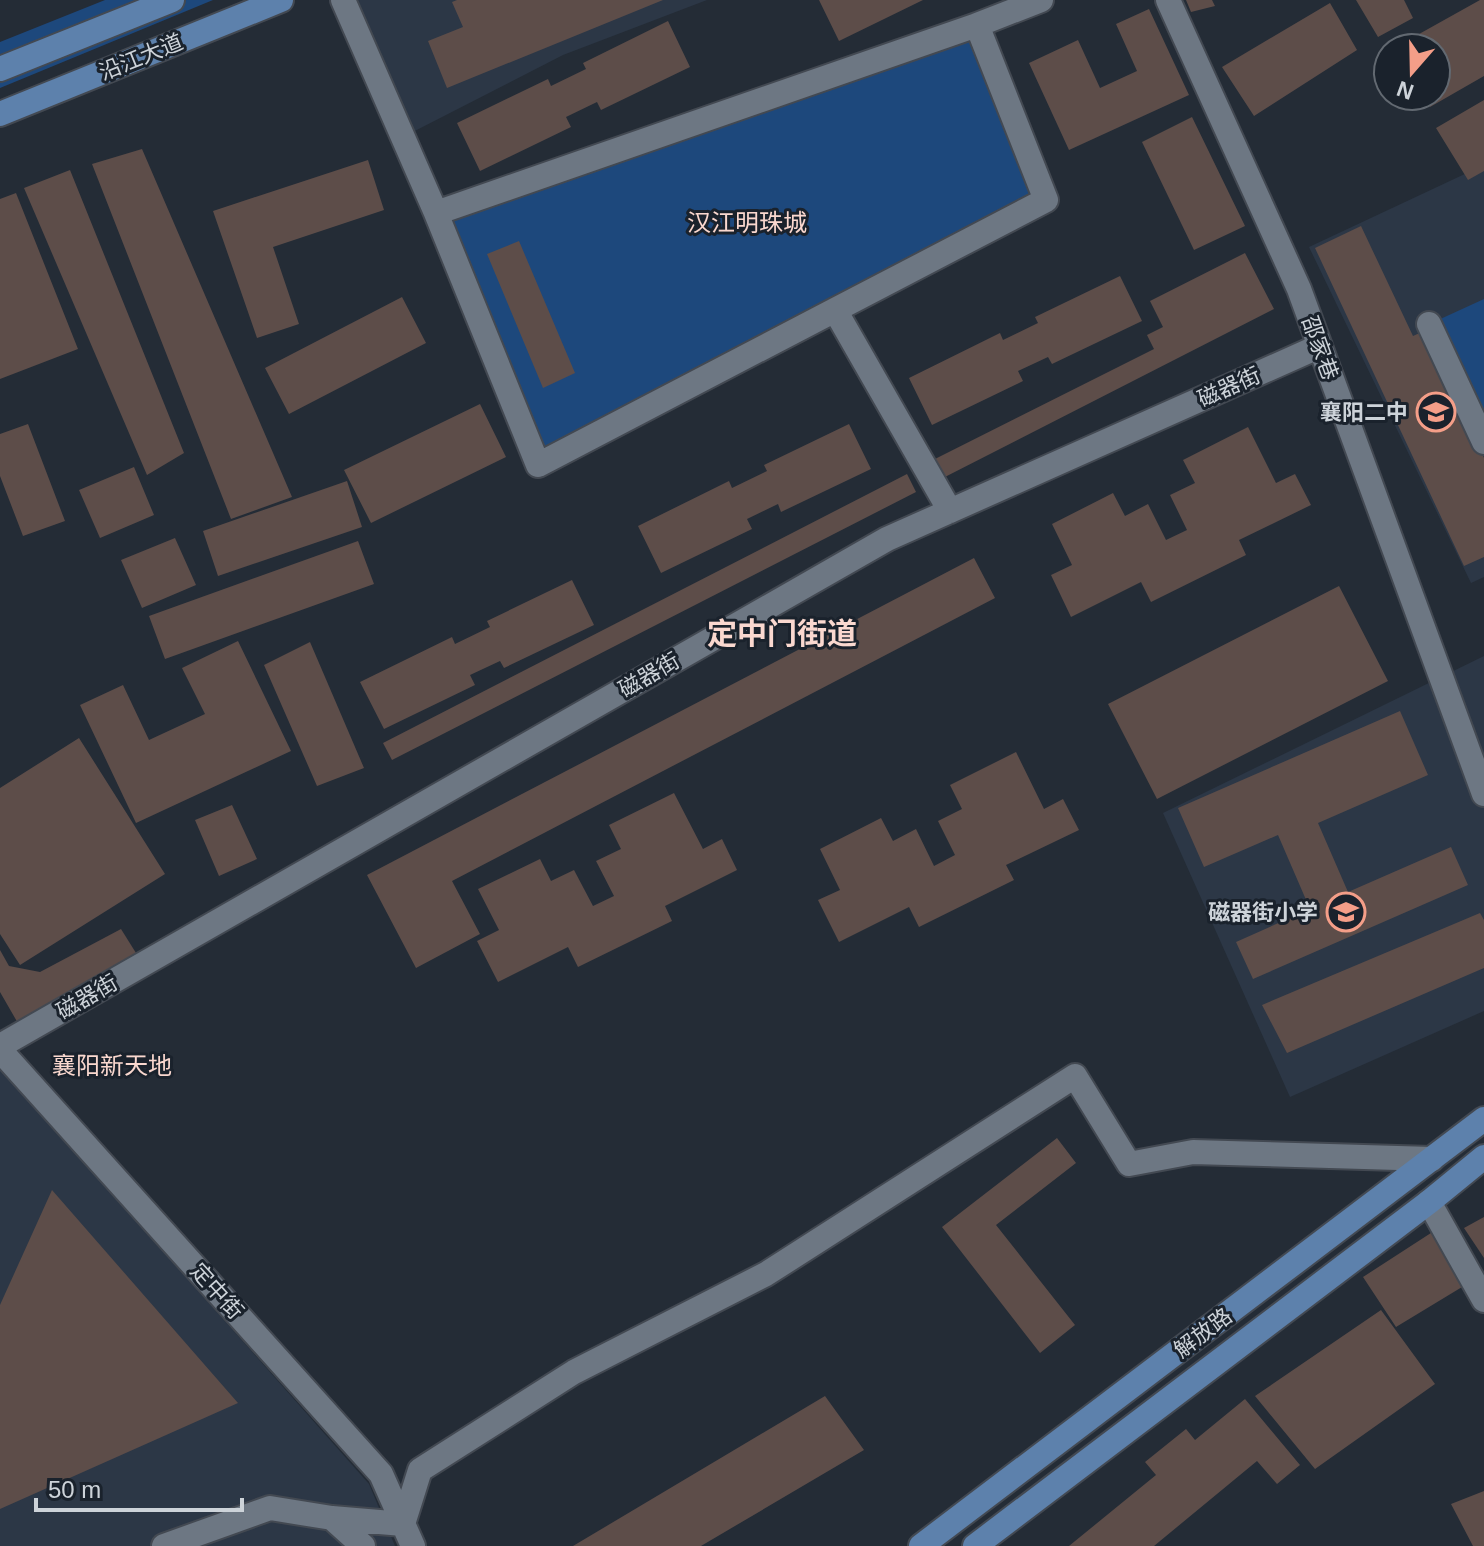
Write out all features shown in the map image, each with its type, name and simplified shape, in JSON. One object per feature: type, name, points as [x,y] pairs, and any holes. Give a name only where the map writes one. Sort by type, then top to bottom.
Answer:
[{"type":"main road","name":"沿江大道","points":[[0,69],[172,0]]},
{"type":"main road","name":"沿江大道","points":[[0,114],[281,0]]},
{"type":"main road","name":"解放路","points":[[921,1546],[1484,1119]]},
{"type":"main road","name":"解放路","points":[[975,1546],[1484,1157]]},
{"type":"street","points":[[343,0],[436,213],[538,465],[1046,200],[977,25]]},
{"type":"street","points":[[436,213],[1041,0]]},
{"type":"street","name":"邵家巷","points":[[1168,0],[1292,275],[1484,794]]},
{"type":"street","points":[[835,310],[950,511]]},
{"type":"street","points":[[1429,324],[1484,442]]},
{"type":"street","name":"磁器街","points":[[0,1048],[887,539],[1320,346]]},
{"type":"street","name":"定中街","points":[[0,1048],[381,1474],[408,1535]]},
{"type":"street","points":[[164,1546],[270,1508],[408,1535],[420,1470],[574,1372],[766,1274],[1075,1076],[1129,1164],[1193,1152],[1432,1159]]},
{"type":"street","points":[[1429,1202],[1484,1300]]},
{"type":"street","points":[[332,1518],[363,1546]]},
{"type":"shaded area","points":[[105,0],[213,0],[0,88],[0,42]]},
{"type":"shaded area","points":[[343,0],[707,0],[563,55],[403,137]]},
{"type":"shaded area","points":[[977,25],[1046,200],[538,465],[436,213]]},
{"type":"shaded area","name":"襄阳二中","points":[[1484,165],[1484,577],[1471,583],[1309,247]]},
{"type":"shaded area","points":[[1484,299],[1484,425],[1436,321]]},
{"type":"shaded area","name":"磁器街小学","points":[[1484,656],[1484,1011],[1290,1097],[1163,813]]},
{"type":"shaded area","points":[[0,1067],[369,1484],[395,1546],[0,1546]]},
{"type":"building","points":[[663,0],[447,88],[428,41],[463,27],[452,2]]},
{"type":"building","points":[[819,0],[923,0],[839,41]]},
{"type":"building","points":[[1186,0],[1212,0],[1215,6],[1191,12]]},
{"type":"building","points":[[1356,0],[1404,0],[1413,18],[1387,32],[1375,32]]},
{"type":"building","points":[[1484,0],[1484,76],[1452,94],[1452,32],[1423,32]]},
{"type":"building","points":[[1330,3],[1357,50],[1254,116],[1222,67]]},
{"type":"building","points":[[1149,9],[1189,95],[1069,150],[1029,63],[1078,40],[1100,88],[1137,71],[1116,24]]},
{"type":"building","points":[[668,21],[690,67],[601,110],[597,102],[566,117],[571,127],[480,171],[457,123],[548,79],[551,86],[586,69],[583,63]]},
{"type":"building","points":[[1484,100],[1484,171],[1468,180],[1436,128]]},
{"type":"building","points":[[1192,117],[1245,226],[1194,250],[1142,142]]},
{"type":"building","points":[[142,149],[292,497],[231,519],[92,164]]},
{"type":"building","points":[[368,160],[384,210],[273,247],[299,324],[257,338],[213,211]]},
{"type":"building","points":[[70,170],[184,453],[147,475],[24,188]]},
{"type":"building","points":[[16,193],[78,349],[0,379],[0,199]]},
{"type":"building","points":[[1361,226],[1413,336],[1424,331],[1484,458],[1484,557],[1464,566],[1315,248]]},
{"type":"building","points":[[519,241],[575,373],[543,388],[487,254]]},
{"type":"building","points":[[1245,253],[1274,309],[941,479],[931,461],[1154,349],[1147,335],[1163,327],[1150,301]]},
{"type":"building","points":[[1120,276],[1142,321],[1052,364],[1048,357],[1018,371],[1023,381],[932,425],[909,378],[1000,333],[1003,340],[1038,323],[1035,317]]},
{"type":"building","points":[[402,297],[426,343],[289,414],[265,368]]},
{"type":"building","points":[[480,404],[506,457],[371,523],[344,470]]},
{"type":"building","points":[[28,424],[65,521],[23,536],[0,476],[0,434]]},
{"type":"building","points":[[849,424],[871,469],[781,512],[778,504],[747,519],[752,529],[661,573],[638,526],[729,481],[732,488],[767,471],[764,465]]},
{"type":"building","points":[[1248,427],[1276,483],[1295,474],[1311,505],[1239,540],[1246,555],[1151,602],[1141,582],[1071,617],[1051,575],[1072,565],[1052,524],[1113,493],[1125,516],[1148,504],[1166,540],[1187,530],[1170,495],[1195,483],[1183,460]]},
{"type":"building","points":[[134,467],[154,515],[100,538],[79,490]]},
{"type":"building","points":[[907,474],[916,492],[392,760],[383,743]]},
{"type":"building","points":[[347,481],[362,527],[218,576],[203,531]]},
{"type":"building","points":[[175,538],[196,585],[142,608],[121,560]]},
{"type":"building","points":[[358,541],[374,584],[165,659],[149,616]]},
{"type":"building","points":[[974,558],[995,598],[452,881],[480,934],[416,968],[367,875]]},
{"type":"building","points":[[572,580],[594,625],[504,668],[500,661],[470,675],[475,685],[384,729],[360,682],[452,637],[455,644],[490,627],[487,621]]},
{"type":"building","points":[[1339,586],[1388,681],[1157,799],[1108,704]]},
{"type":"building","points":[[238,641],[291,751],[136,823],[80,705],[123,685],[149,740],[205,714],[182,668]]},
{"type":"building","points":[[310,642],[364,768],[317,786],[264,665]]},
{"type":"building","points":[[1400,711],[1428,775],[1318,823],[1348,892],[1451,847],[1468,885],[1253,979],[1236,942],[1310,909],[1278,835],[1204,867],[1178,808]]},
{"type":"building","points":[[79,738],[165,874],[20,965],[0,934],[0,788]]},
{"type":"building","points":[[1016,752],[1044,809],[1063,799],[1079,830],[1006,865],[1014,880],[919,927],[909,907],[839,942],[818,900],[840,890],[820,849],[881,818],[893,841],[916,829],[934,866],[955,855],[938,821],[962,809],[950,785]]},
{"type":"building","points":[[674,793],[703,849],[722,839],[737,870],[665,906],[672,921],[578,967],[568,947],[498,982],[477,941],[499,930],[478,889],[540,859],[551,881],[574,870],[593,906],[614,896],[596,861],[621,849],[609,825]]},
{"type":"building","points":[[232,805],[257,859],[219,876],[195,820]]},
{"type":"building","points":[[1480,913],[1484,920],[1484,968],[1287,1053],[1262,1005]]},
{"type":"building","points":[[121,929],[141,961],[19,1025],[0,992],[0,950],[9,966],[40,972]]},
{"type":"building","points":[[1057,1138],[1076,1163],[996,1225],[1075,1325],[1040,1353],[942,1227]]},
{"type":"building","points":[[52,1190],[238,1403],[0,1509],[0,1305]]},
{"type":"building","points":[[1484,1217],[1484,1258],[1464,1228]]},
{"type":"building","points":[[1434,1231],[1467,1284],[1396,1327],[1363,1277]]},
{"type":"building","points":[[1381,1310],[1435,1384],[1315,1469],[1255,1396]]},
{"type":"building","points":[[825,1396],[864,1450],[701,1546],[573,1546]]},
{"type":"building","points":[[1245,1399],[1300,1465],[1277,1484],[1257,1461],[1154,1546],[1069,1546],[1156,1475],[1145,1462],[1186,1429],[1195,1440]]},
{"type":"building","points":[[1484,1491],[1484,1546],[1473,1546],[1451,1504]]},
{"type":"place","name":"襄阳二中","points":[[1436,412]]},
{"type":"place","name":"磁器街小学","points":[[1346,912]]},
{"type":"district","name":"汉江明珠城","points":[[747,222]]},
{"type":"district","name":"定中门街道","points":[[782,633]]},
{"type":"district","name":"襄阳新天地","points":[[112,1065]]}]
